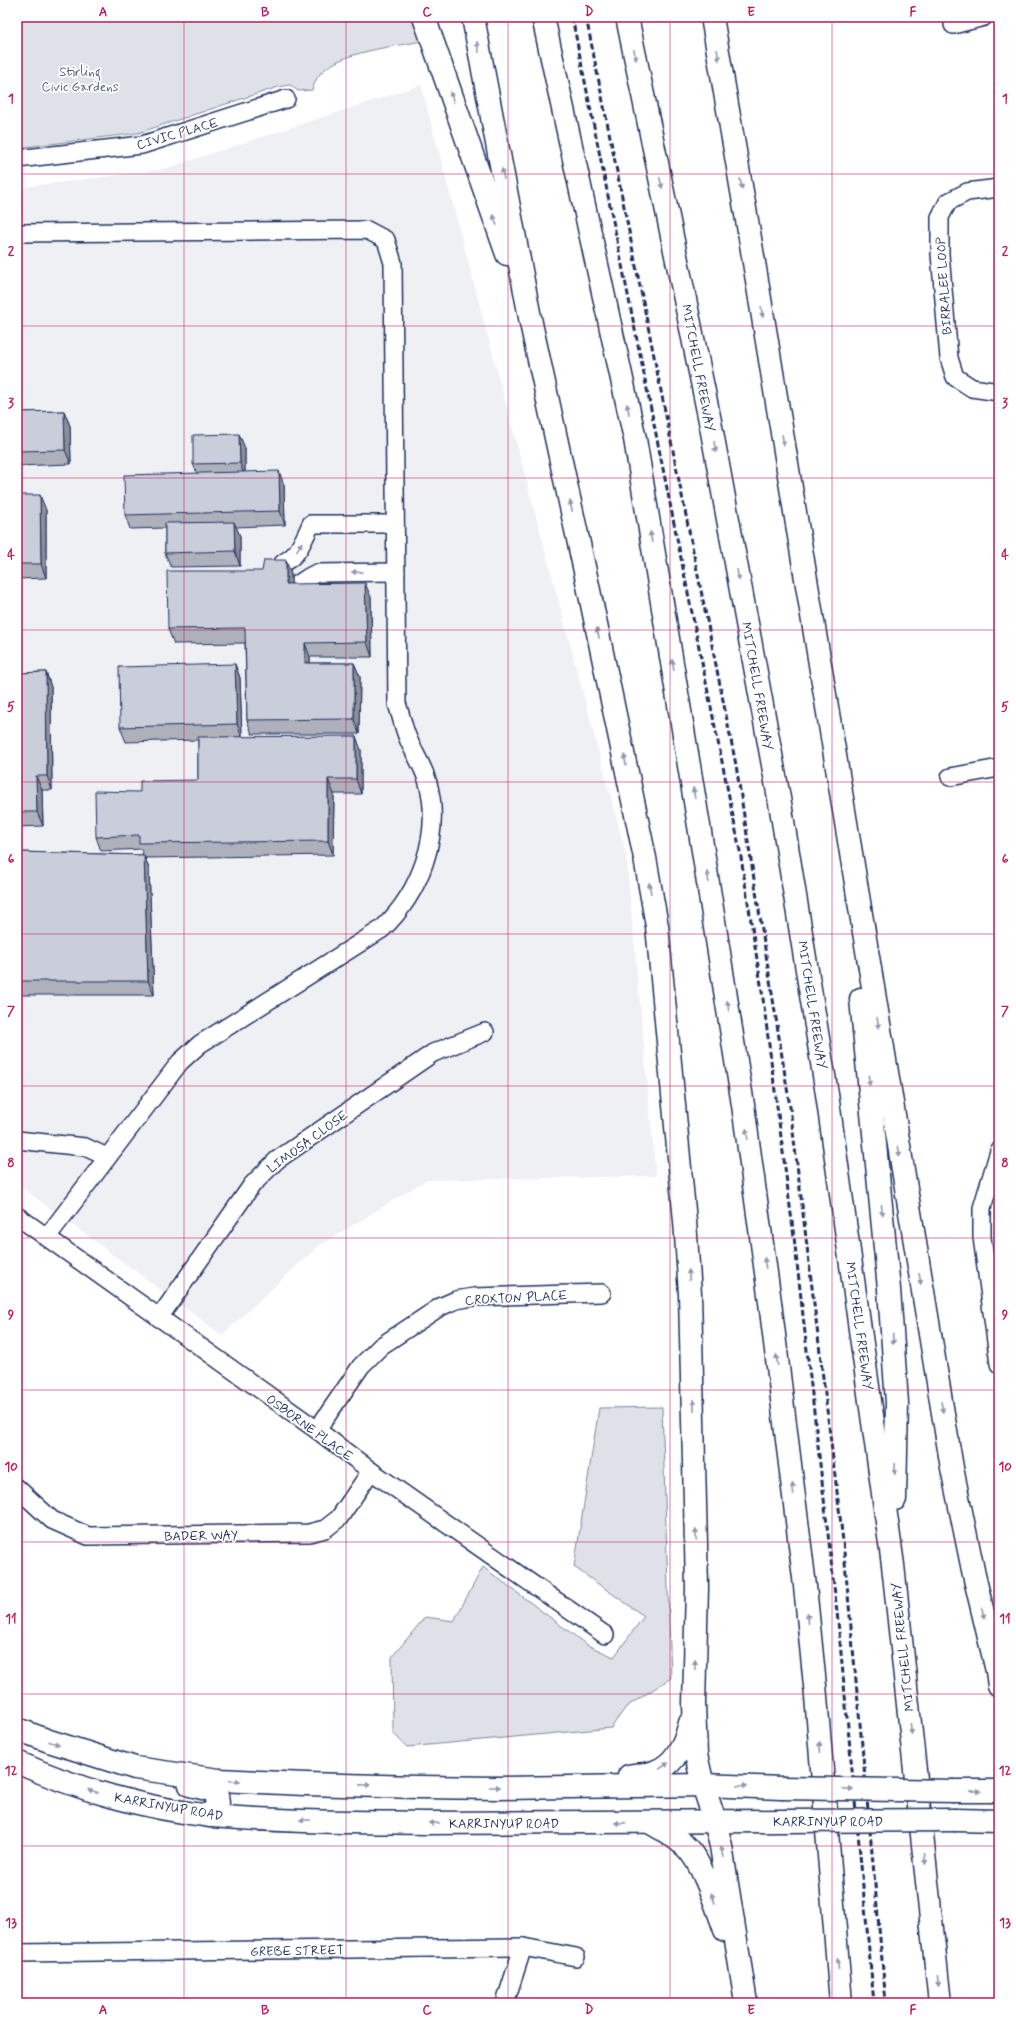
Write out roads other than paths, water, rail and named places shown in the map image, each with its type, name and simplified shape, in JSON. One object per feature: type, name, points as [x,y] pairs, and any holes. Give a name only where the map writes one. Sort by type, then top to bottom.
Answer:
[{"type":"highway","points":[[424,17],[531,323]]},
{"type":"highway","points":[[473,17],[531,323],[645,858],[657,926],[690,1294],[697,1587],[694,1704],[696,1755],[703,1785],[716,1821],[722,1846],[746,2003]]},
{"type":"highway","points":[[543,17],[635,439],[700,832],[743,1105],[771,1309],[804,1586],[816,1696],[841,2003]]},
{"type":"highway","name":"MITCHELL FREEWAY","points":[[628,17],[710,421],[781,809],[827,1094],[893,1565],[940,2003]]},
{"type":"highway","points":[[712,17],[952,1468],[974,1575],[998,1677]]},
{"type":"highway","points":[[840,791],[889,1289],[896,1403],[893,1565]]},
{"type":"highway","points":[[558,1787],[654,1772],[666,1766],[680,1752],[688,1732],[694,1704]]},
{"type":"highway","points":[[17,1730],[135,1768],[211,1790],[217,1795],[218,1803],[210,1816]]},
{"type":"highway","name":"KARRINYUP ROAD","points":[[17,1762],[42,1774],[109,1796],[210,1816],[372,1822],[999,1821]]},
{"type":"highway","points":[[135,1768],[219,1780],[305,1784],[558,1787],[703,1785],[781,1788],[999,1791]]},
{"type":"highway","points":[[651,1822],[670,1833],[688,1849],[707,1882],[741,1974]]},
{"type":"street","points":[[953,25],[984,17]]},
{"type":"street","name":"CIVIC PLACE","points":[[17,159],[142,145],[286,99]]},
{"type":"street","name":"BIRRALEE LOOP","points":[[999,188],[967,192],[948,202],[940,217],[940,254],[948,358],[955,377],[972,388],[999,392]]},
{"type":"street","points":[[17,234],[367,230],[386,240],[393,263],[398,704],[407,736],[428,783],[433,826],[424,866],[397,915],[382,929],[200,1044],[180,1062],[47,1237]]},
{"type":"street","points":[[395,524],[311,524],[298,550],[281,564],[278,570],[277,582],[282,587],[288,588],[299,584],[311,575],[317,573],[396,572]]},
{"type":"street","points":[[950,777],[999,768]]},
{"type":"street","name":"LIMOSA CLOSE","points":[[159,1318],[252,1185],[265,1171],[278,1160],[433,1053],[485,1032]]},
{"type":"street","points":[[17,1140],[85,1147],[107,1157]]},
{"type":"street","points":[[999,1151],[982,1208],[982,1237],[993,1262],[999,1364]]},
{"type":"street","name":"OSBORNE PLACE","points":[[17,1216],[317,1430],[371,1471],[605,1635]]},
{"type":"street","name":"CROXTON PLACE","points":[[317,1430],[361,1366],[381,1346],[440,1306],[456,1300],[474,1296],[602,1293]]},
{"type":"street","name":"BADER WAY","points":[[17,1488],[52,1520],[88,1536],[309,1533],[325,1529],[339,1518],[371,1471]]},
{"type":"street","points":[[505,2003],[523,1947]]},
{"type":"street","name":"GREBE STREET","points":[[17,1954],[523,1947],[576,1957]]},
{"type":"railway","points":[[572,17],[740,851],[762,991],[794,1237],[838,1621],[874,2003]]},
{"type":"railway","points":[[586,17],[736,765],[790,1107],[843,1541],[886,2003]]},
{"type":"park label","name":"Stirling Civic Gardens","points":[[80,78]]}]
